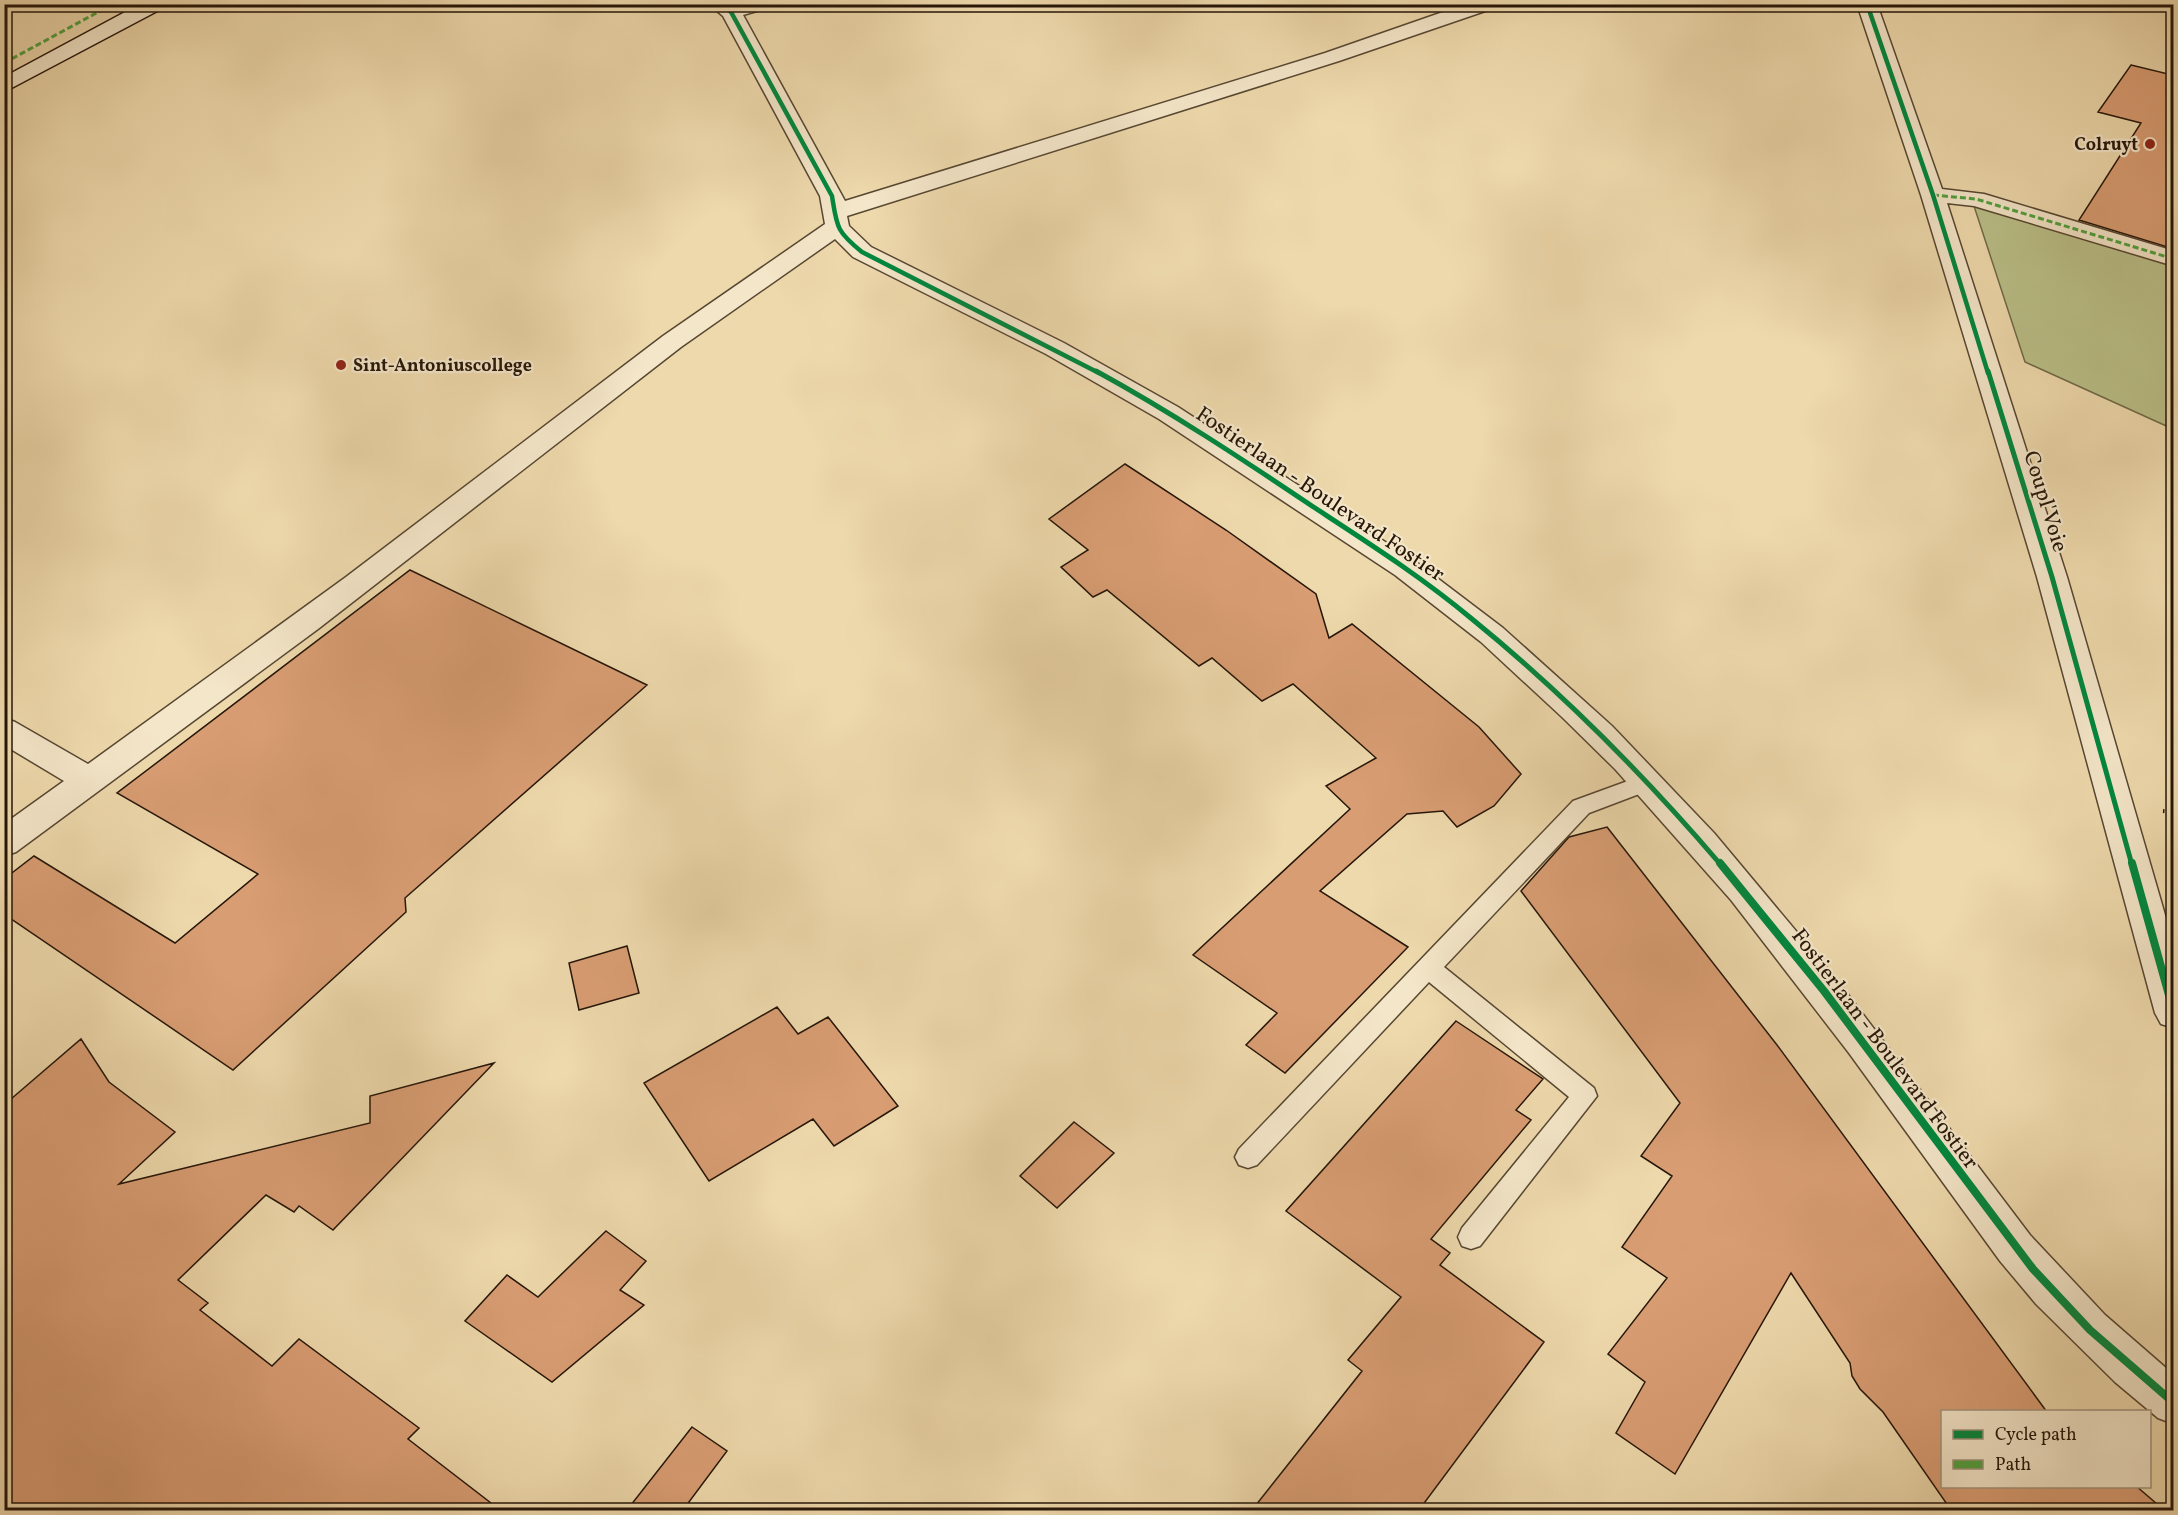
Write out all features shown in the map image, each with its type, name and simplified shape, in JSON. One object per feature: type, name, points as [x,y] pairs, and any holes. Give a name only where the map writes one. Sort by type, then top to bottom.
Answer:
[{"type":"street","points":[[4,86],[156,4]]},
{"type":"street","points":[[760,4],[725,8],[832,196],[836,219]]},
{"type":"street","points":[[4,843],[404,548],[618,380],[780,264],[836,219],[1487,4]]},
{"type":"street","name":"Coupl'Voie","points":[[1867,4],[1933,195],[2052,577],[2174,1014]]},
{"type":"street","points":[[1933,195],[1976,199],[2174,259]]},
{"type":"street","name":"Fostierlaan - Boulevard Fostier","points":[[836,219],[850,243],[862,252],[944,292],[1119,384],[1220,445],[1381,551],[1490,633],[1552,688],[1647,782],[1704,844],[1810,974],[2015,1248],[2046,1285],[2098,1339],[2170,1394]]},
{"type":"street","points":[[4,730],[90,781]]},
{"type":"lane","points":[[1248,1157],[1581,807],[1647,782]]},
{"type":"lane","points":[[1429,968],[1585,1096],[1471,1237]]},
{"type":"green space","points":[[1973,203],[2173,265],[2173,429],[2025,362]]},
{"type":"building","name":"Colruyt","points":[[2131,65],[2172,75],[2174,72],[2174,249],[2079,220],[2141,123],[2098,112]]},
{"type":"building","points":[[1125,464],[1226,530],[1316,594],[1329,638],[1352,624],[1479,727],[1521,774],[1494,806],[1457,827],[1443,811],[1407,814],[1320,891],[1408,947],[1285,1073],[1246,1045],[1277,1013],[1193,955],[1350,809],[1326,786],[1376,758],[1293,684],[1262,701],[1212,658],[1199,666],[1107,590],[1093,597],[1061,567],[1088,550],[1049,519]]},
{"type":"building","points":[[410,570],[647,685],[405,898],[406,912],[233,1070],[4,914],[4,879],[34,856],[175,943],[258,874],[117,793]]},
{"type":"building","points":[[1607,827],[1777,1045],[2046,1410],[1941,1410],[1941,1488],[2138,1488],[2164,1510],[1951,1510],[1883,1412],[1860,1389],[1852,1376],[1850,1363],[1791,1273],[1675,1474],[1616,1433],[1645,1382],[1608,1354],[1667,1278],[1622,1247],[1672,1176],[1641,1156],[1680,1103],[1521,891],[1569,837]]},
{"type":"building","points":[[627,946],[639,993],[579,1010],[569,963]]},
{"type":"building","points":[[777,1007],[798,1034],[828,1017],[898,1106],[834,1146],[813,1119],[709,1181],[644,1083]]},
{"type":"building","points":[[1456,1021],[1543,1079],[1516,1110],[1531,1120],[1431,1239],[1450,1253],[1440,1265],[1544,1342],[1419,1510],[1252,1510],[1362,1371],[1348,1360],[1401,1297],[1286,1211]]},
{"type":"building","points":[[81,1039],[109,1082],[175,1132],[119,1184],[370,1123],[370,1096],[494,1063],[333,1230],[299,1206],[294,1212],[266,1195],[178,1280],[208,1303],[200,1310],[272,1366],[299,1339],[419,1428],[408,1439],[500,1510],[4,1510],[4,1105]]},
{"type":"building","points":[[1074,1122],[1114,1153],[1057,1208],[1020,1176]]},
{"type":"building","points":[[606,1231],[646,1261],[620,1290],[644,1305],[552,1382],[465,1321],[507,1275],[538,1297]]},
{"type":"building","points":[[692,1427],[727,1451],[683,1510],[627,1510]]},
{"type":"marked path","points":[[4,63],[113,4]]},
{"type":"marked path","points":[[1933,195],[1976,199],[2174,259]]},
{"type":"cycle path","points":[[719,4],[731,12],[832,196],[837,227],[851,243],[862,252],[1087,366],[1218,444],[1428,584],[1471,617],[1574,709],[1652,787],[1744,891],[1824,991],[2015,1248],[2051,1290],[2090,1330],[2174,1403]]},
{"type":"cycle path","points":[[1867,4],[1933,195],[2052,577],[2174,1013]]},
{"type":"place","name":"Colruyt","points":[[2150,144]]},
{"type":"place","name":"Sint-Antoniuscollege","points":[[341,365]]}]
